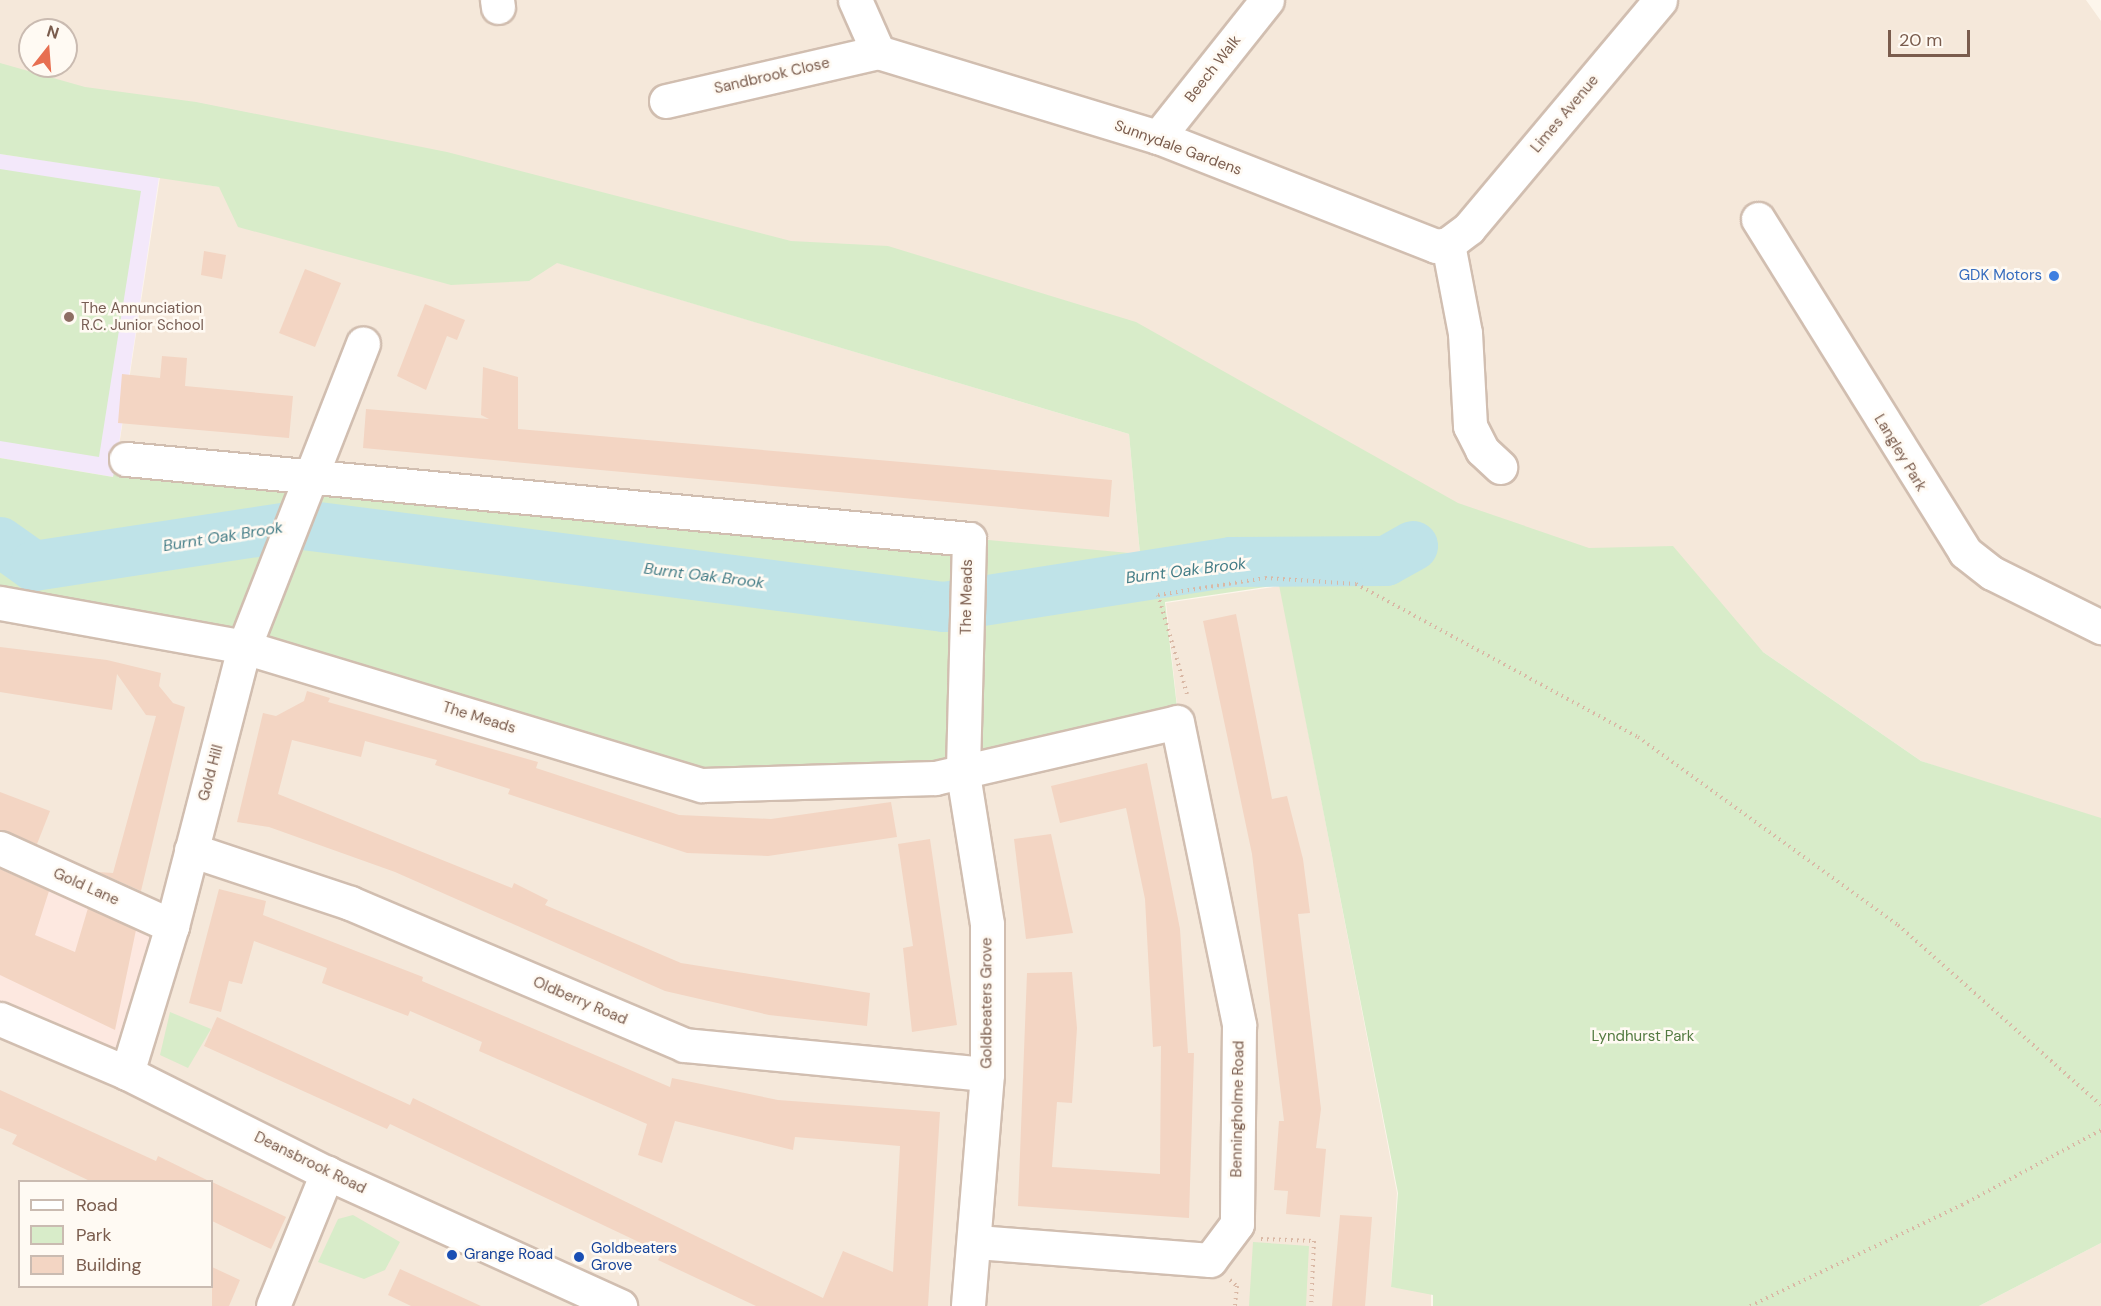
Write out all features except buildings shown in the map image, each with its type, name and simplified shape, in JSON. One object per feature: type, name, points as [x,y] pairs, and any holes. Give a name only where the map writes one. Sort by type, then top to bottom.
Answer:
[{"type":"street","points":[[855,0],[878,52]]},
{"type":"street","name":"Beech Walk","points":[[1158,137],[1267,0]]},
{"type":"street","name":"Limes Avenue","points":[[1458,236],[1660,0]]},
{"type":"street","name":"Sandbrook Close","points":[[666,101],[878,52]]},
{"type":"street","name":"Sunnydale Gardens","points":[[878,52],[1158,137],[1419,244],[1458,236]]},
{"type":"street","name":"Langley Park","points":[[1758,219],[1965,552],[1992,573],[2101,627]]},
{"type":"street","points":[[1458,236],[1470,426],[1482,450],[1500,467]]},
{"type":"street","points":[[312,480],[363,344]]},
{"type":"street","name":"The Meads","points":[[126,459],[312,480],[969,539],[963,774]]},
{"type":"street","name":"Gold Hill","points":[[127,1073],[172,926],[244,647],[312,480]]},
{"type":"street","name":"The Meads","points":[[0,603],[244,647],[702,785],[963,774],[1177,722]]},
{"type":"street","name":"Benningholme Road","points":[[977,1242],[1210,1260],[1237,1224],[1239,1025],[1223,926],[1177,722]]},
{"type":"street","name":"Goldbeaters Grove","points":[[963,774],[987,924],[987,1074],[977,1242],[968,1306]]},
{"type":"street","name":"Gold Lane","points":[[0,848],[172,926]]},
{"type":"street","name":"Oldberry Road","points":[[191,850],[350,903],[684,1045],[987,1074]]},
{"type":"street","name":"Deansbrook Road","points":[[0,1019],[127,1073],[327,1173],[621,1306]]},
{"type":"street","points":[[273,1306],[327,1173]]},
{"type":"path","points":[[1177,722],[1189,700],[1158,595],[1265,578],[1356,584],[1638,737],[1898,925],[2101,1105]]},
{"type":"path","points":[[1750,1306],[1962,1205],[2101,1130]]},
{"type":"path","points":[[1227,1237],[1314,1241],[1311,1306]]},
{"type":"shaded area","points":[[0,0],[2086,0],[2101,21],[2101,823],[1921,761],[1763,652],[1579,571],[0,88]]},
{"type":"shaded area","name":"The Annunciation R.C. Junior School","points":[[0,154],[159,177],[114,477],[0,458]]},
{"type":"shaded area","points":[[160,177],[418,221],[1129,434],[1140,555],[117,459]]},
{"type":"shaded area","points":[[1280,586],[1397,1193],[1391,1287],[1431,1293],[1431,1306],[0,1306],[0,603],[1179,724],[1166,603]]},
{"type":"shaded area","points":[[0,848],[172,926],[127,1073],[0,1019]]},
{"type":"shaded area","points":[[2101,1243],[2101,1306],[1979,1306]]},
{"type":"green space","name":"Lyndhurst Park","points":[[0,63],[18,68],[18,78],[53,78],[85,87],[196,102],[447,152],[791,241],[888,246],[1136,322],[1458,503],[1589,548],[1673,546],[1763,652],[1921,761],[2101,818],[2101,1243],[1979,1306],[1433,1306],[1433,1295],[1391,1287],[1398,1193],[1279,585],[1165,602],[1179,725],[963,774],[702,785],[244,647],[0,603],[0,458],[113,477],[117,459],[1140,554],[1129,434],[557,263],[529,281],[451,285],[238,227],[219,187],[0,154]]},
{"type":"green space","name":"The Annunciation R.C. Junior School","points":[[0,169],[141,191],[99,457],[0,441]]},
{"type":"green space","points":[[170,1012],[211,1029],[188,1068],[160,1055]]},
{"type":"green space","points":[[353,1215],[400,1242],[385,1270],[364,1279],[318,1262],[338,1219]]},
{"type":"green space","points":[[1253,1242],[1309,1246],[1306,1306],[1249,1306]]},
{"type":"waterway","name":"Burnt Oak Brook","points":[[0,542],[34,566],[303,525],[944,607],[1231,562],[1386,561],[1413,546]]},
{"type":"place","name":"GDK Motors","points":[[2054,276]]},
{"type":"place","name":"The Annunciation R.C. Junior School","points":[[69,317]]},
{"type":"place","name":"Grange Road","points":[[452,1255]]},
{"type":"place","name":"Goldbeaters Grove","points":[[579,1257]]}]
